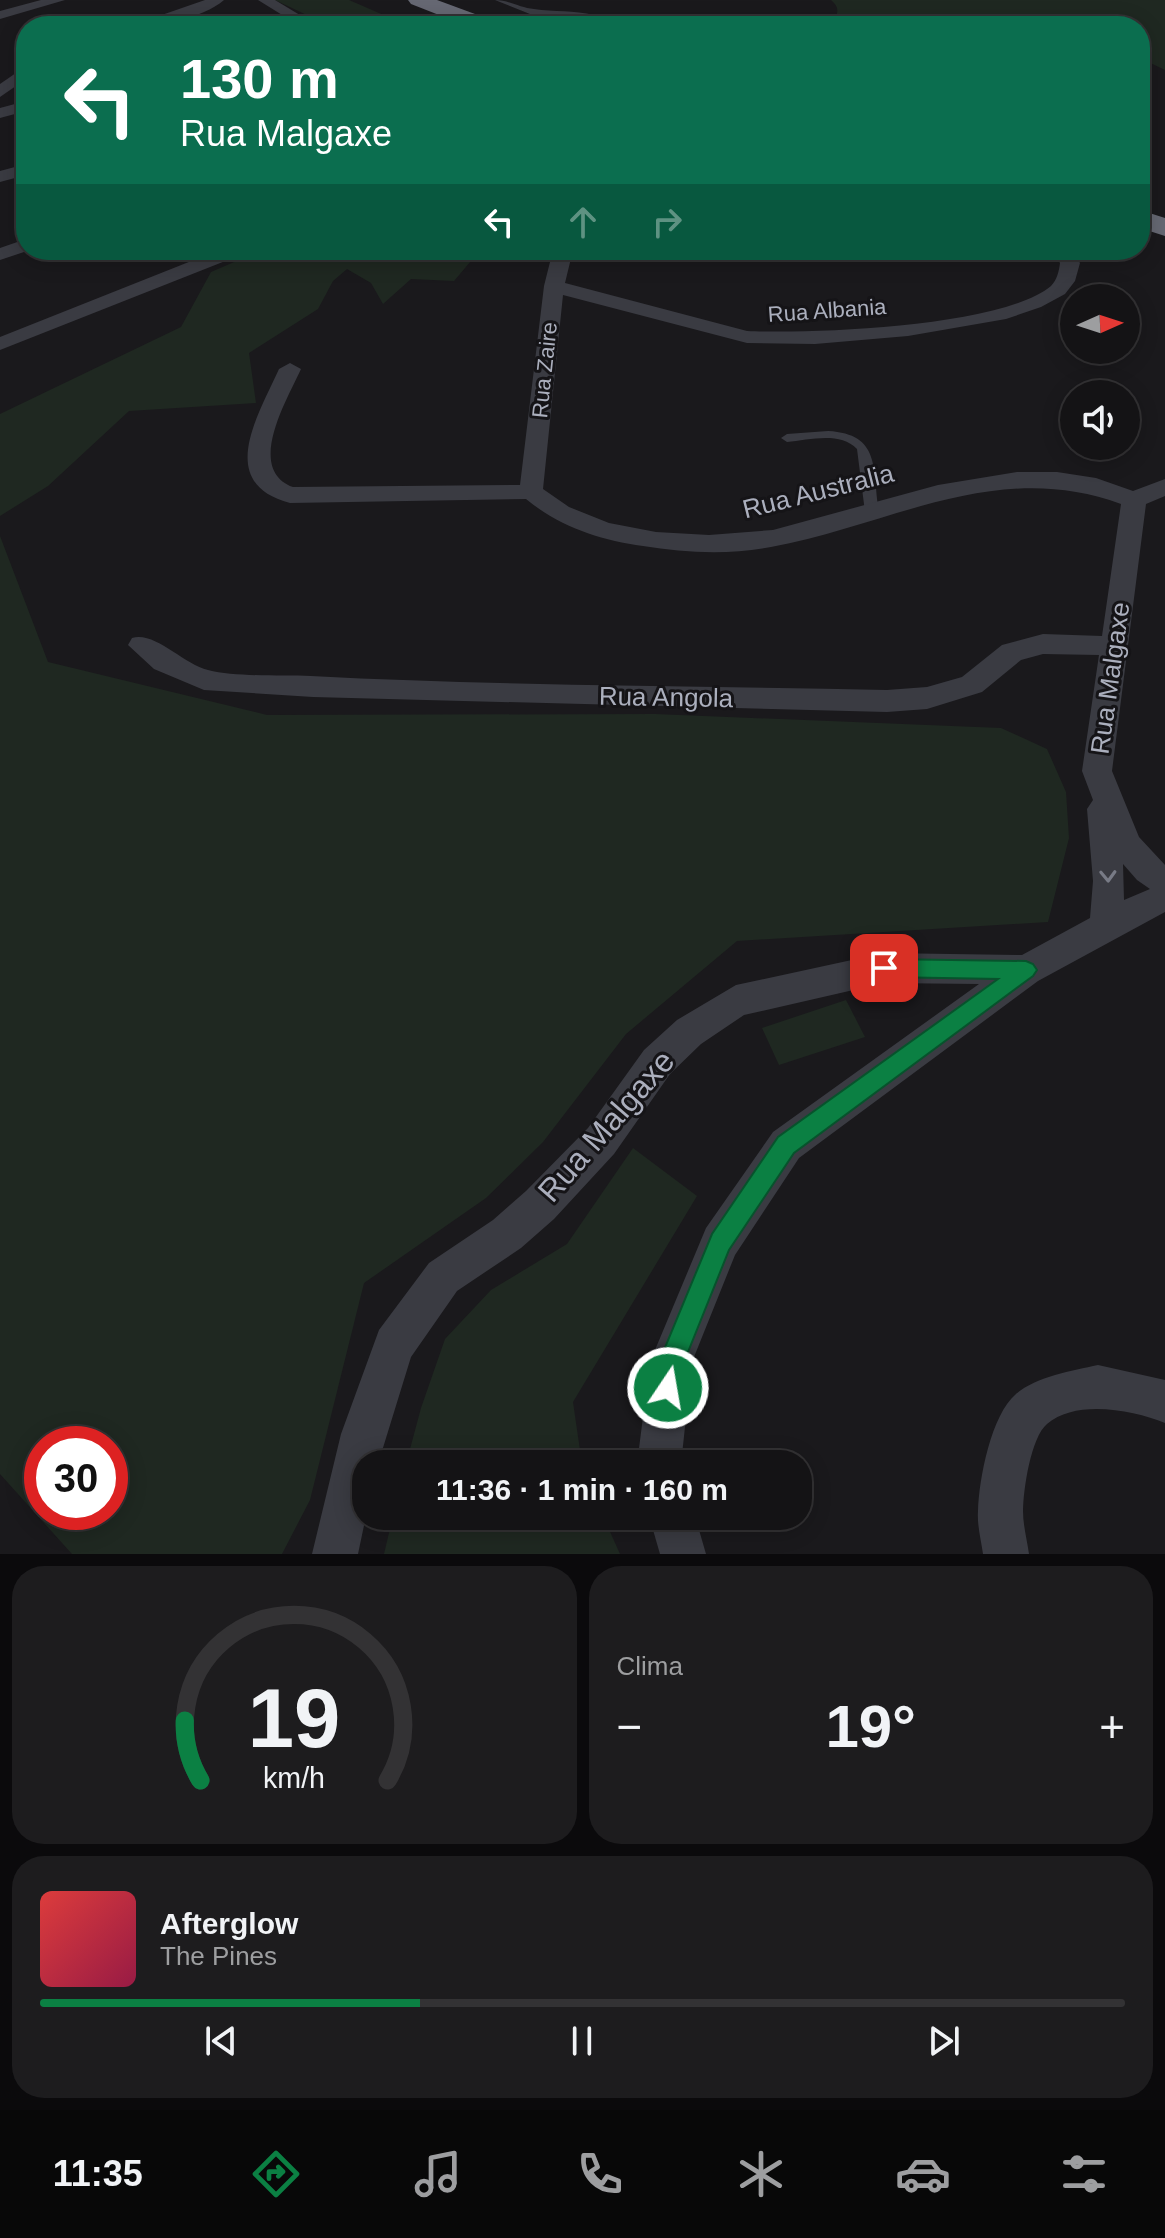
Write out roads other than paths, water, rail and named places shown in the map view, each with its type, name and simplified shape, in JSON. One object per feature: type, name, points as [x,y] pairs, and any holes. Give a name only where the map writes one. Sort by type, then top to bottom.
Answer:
[{"type":"highway","points":[[403,3],[432,16]]},
{"type":"highway","points":[[403,3],[450,16]]},
{"type":"street","points":[[0,15],[58,0]]},
{"type":"street","points":[[171,16],[217,0]]},
{"type":"street","points":[[265,0],[289,16]]},
{"type":"street","points":[[0,92],[16,71]]},
{"type":"street","points":[[0,344],[211,260]]},
{"type":"street","name":"Rua Zaire","points":[[531,491],[554,286],[560,260]]},
{"type":"street","name":"Rua Albania","points":[[554,286],[747,337],[772,339],[861,334],[981,318],[1017,310],[1058,290],[1068,277],[1068,260]]},
{"type":"street","points":[[290,369],[261,441],[257,465],[260,479],[273,492],[315,495],[508,494],[531,491]]},
{"type":"street","name":"Rua Australia","points":[[531,491],[560,513],[612,532],[656,540],[758,541],[974,485],[1021,480],[1091,483],[1134,500]]},
{"type":"street","points":[[1134,500],[1165,487]]},
{"type":"street","name":"Rua Malgaxe","points":[[1134,500],[1097,771],[1126,844],[1148,871],[1165,882]]},
{"type":"street","name":"Rua Angola","points":[[142,645],[164,662],[204,680],[313,687],[887,701],[927,698],[972,685],[1012,652],[1043,644],[1114,646]]},
{"type":"street","points":[[1097,771],[1109,881],[1106,929]]},
{"type":"street","points":[[661,1450],[671,1362],[720,1242],[786,1145],[1026,970],[1147,904],[1165,898]]},
{"type":"street","name":"Rua Malgaxe","points":[[335,1554],[363,1434],[394,1345],[443,1277],[507,1234],[540,1205],[601,1141],[657,1062],[689,1032],[736,1001],[884,968],[1026,970]]},
{"type":"street","points":[[1006,1554],[1000,1511],[1013,1436],[1031,1409],[1054,1397],[1098,1386],[1153,1396],[1165,1402]]},
{"type":"street","points":[[676,1530],[683,1554]]},
{"type":"lane","points":[[499,0],[539,16]]},
{"type":"lane","points":[[525,11],[588,16]]},
{"type":"lane","points":[[787,438],[846,436],[860,442],[872,512]]}]
